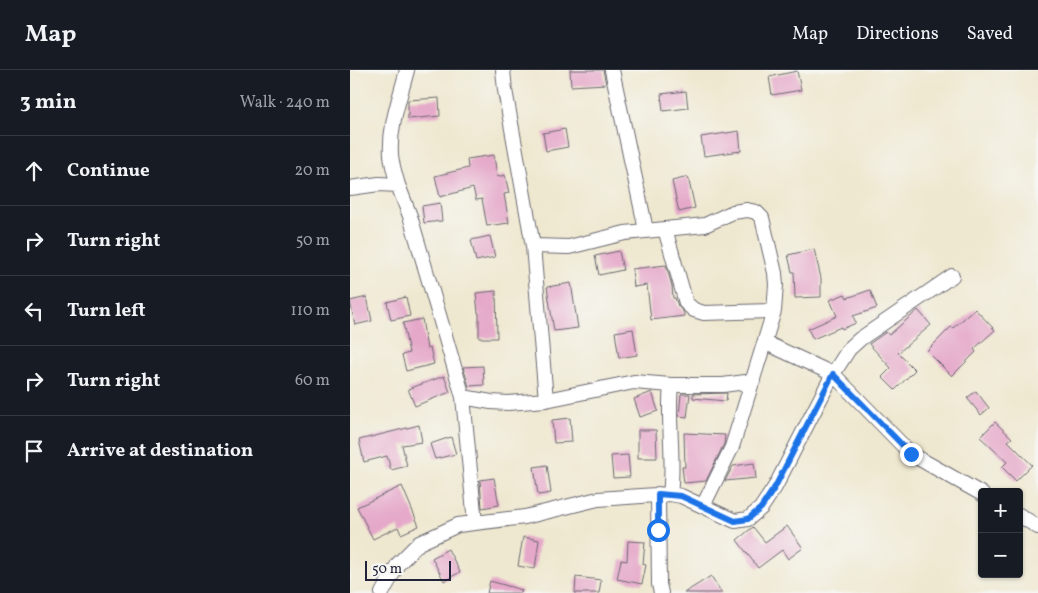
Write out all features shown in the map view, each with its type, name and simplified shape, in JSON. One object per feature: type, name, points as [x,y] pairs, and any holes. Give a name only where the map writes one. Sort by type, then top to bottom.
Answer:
[{"type":"street","points":[[407,70],[395,115],[391,137],[391,156],[398,185],[410,216],[463,397],[475,522]]},
{"type":"street","points":[[503,70],[533,246],[546,400]]},
{"type":"street","points":[[612,70],[646,230]]},
{"type":"street","points":[[350,188],[379,184],[398,185]]},
{"type":"street","points":[[533,246],[569,247],[616,235],[646,230],[705,225],[734,212],[747,210],[756,212],[762,218],[775,273],[774,311],[766,343],[732,446],[703,506]]},
{"type":"street","points":[[665,229],[686,303],[694,310],[704,312],[774,311]]},
{"type":"street","points":[[382,593],[398,564],[419,543],[458,525],[524,517],[598,498],[664,494],[681,496],[735,521],[748,519],[761,508],[775,487],[833,374],[849,350],[860,339],[952,276]]},
{"type":"street","points":[[766,343],[833,374],[911,454],[978,492]]},
{"type":"street","points":[[463,397],[508,403],[546,400],[634,382],[671,385],[723,385],[753,381]]},
{"type":"street","points":[[661,593],[659,584],[664,494],[673,474],[669,410],[671,385]]},
{"type":"street","points":[[1023,518],[1038,527]]},
{"type":"building","points":[[570,70],[603,70],[606,84],[571,86]]},
{"type":"building","points":[[797,71],[801,90],[772,95],[769,77]]},
{"type":"building","points":[[686,91],[688,108],[663,111],[661,94]]},
{"type":"building","points":[[439,98],[440,116],[408,119],[408,100]]},
{"type":"building","points":[[565,129],[568,147],[546,151],[543,133]]},
{"type":"building","points":[[739,131],[741,151],[704,156],[701,137]]},
{"type":"building","points":[[494,155],[497,177],[505,175],[509,193],[504,194],[509,223],[487,226],[482,199],[476,200],[473,188],[440,197],[435,176],[468,168],[467,159]]},
{"type":"building","points":[[688,177],[695,208],[679,212],[672,181]]},
{"type":"building","points":[[440,203],[442,221],[424,223],[422,206]]},
{"type":"building","points":[[490,236],[495,257],[476,261],[471,240]]},
{"type":"building","points":[[814,249],[821,278],[821,297],[795,298],[794,272],[792,272],[788,255]]},
{"type":"building","points":[[619,251],[623,270],[599,275],[595,256]]},
{"type":"building","points":[[666,265],[672,286],[673,298],[675,298],[684,316],[651,320],[647,285],[634,287],[632,269]]},
{"type":"building","points":[[571,283],[578,328],[554,331],[547,287]]},
{"type":"building","points":[[870,290],[877,308],[853,316],[856,323],[813,339],[808,329],[837,316],[830,300],[845,294],[847,298]]},
{"type":"building","points":[[496,291],[497,338],[479,338],[479,313],[476,293]]},
{"type":"building","points":[[367,297],[372,321],[355,325],[350,301]]},
{"type":"building","points":[[406,297],[410,316],[391,320],[387,302]]},
{"type":"building","points":[[975,309],[995,330],[974,349],[976,352],[952,376],[927,351],[951,327],[953,328]]},
{"type":"building","points":[[918,310],[931,325],[898,353],[915,370],[895,390],[882,377],[891,368],[869,344],[886,332],[889,335]]},
{"type":"building","points":[[422,319],[427,349],[430,348],[434,364],[406,371],[402,355],[409,353],[403,323]]},
{"type":"building","points":[[633,329],[637,355],[619,358],[615,332]]},
{"type":"building","points":[[483,366],[484,385],[469,386],[463,367]]},
{"type":"building","points":[[444,376],[450,392],[415,406],[408,389]]},
{"type":"building","points":[[976,391],[989,408],[981,415],[967,398]]},
{"type":"building","points":[[652,392],[658,411],[640,417],[634,399]]},
{"type":"building","points":[[727,393],[726,401],[693,398],[693,394]]},
{"type":"building","points":[[681,394],[690,394],[687,417],[679,416]]},
{"type":"building","points":[[570,418],[572,442],[554,443],[552,420]]},
{"type":"building","points":[[995,422],[1012,438],[1008,441],[1032,465],[1016,481],[1002,467],[1007,462],[980,437]]},
{"type":"building","points":[[419,425],[422,442],[402,445],[407,466],[391,470],[387,456],[364,462],[359,440]]},
{"type":"building","points":[[638,430],[656,430],[657,458],[638,458]]},
{"type":"building","points":[[684,433],[725,435],[724,444],[706,481],[684,483],[682,467],[685,467]]},
{"type":"building","points":[[451,437],[456,454],[435,459],[430,444]]},
{"type":"building","points":[[628,455],[630,477],[613,478],[611,456]]},
{"type":"building","points":[[754,463],[756,478],[725,481],[733,466]]},
{"type":"building","points":[[547,465],[551,493],[538,495],[534,467]]},
{"type":"building","points":[[494,478],[499,505],[482,508],[480,480]]},
{"type":"building","points":[[402,486],[419,526],[401,534],[398,527],[373,539],[357,507]]},
{"type":"building","points":[[787,526],[803,548],[788,559],[782,550],[758,568],[737,540],[753,527],[765,542]]},
{"type":"building","points":[[523,537],[539,540],[535,569],[518,566]]},
{"type":"building","points":[[628,541],[645,542],[643,564],[646,565],[642,584],[617,579],[621,560],[627,561]]},
{"type":"building","points":[[448,549],[460,572],[444,581],[432,558]]},
{"type":"building","points":[[711,576],[722,593],[684,593]]},
{"type":"building","points":[[576,577],[601,580],[599,593],[575,593]]},
{"type":"building","points":[[490,581],[522,590],[521,593],[487,593]]},
{"type":"route","points":[[658,530],[658,494],[681,496],[735,521],[748,519],[761,508],[775,487],[833,374],[911,454]]}]
